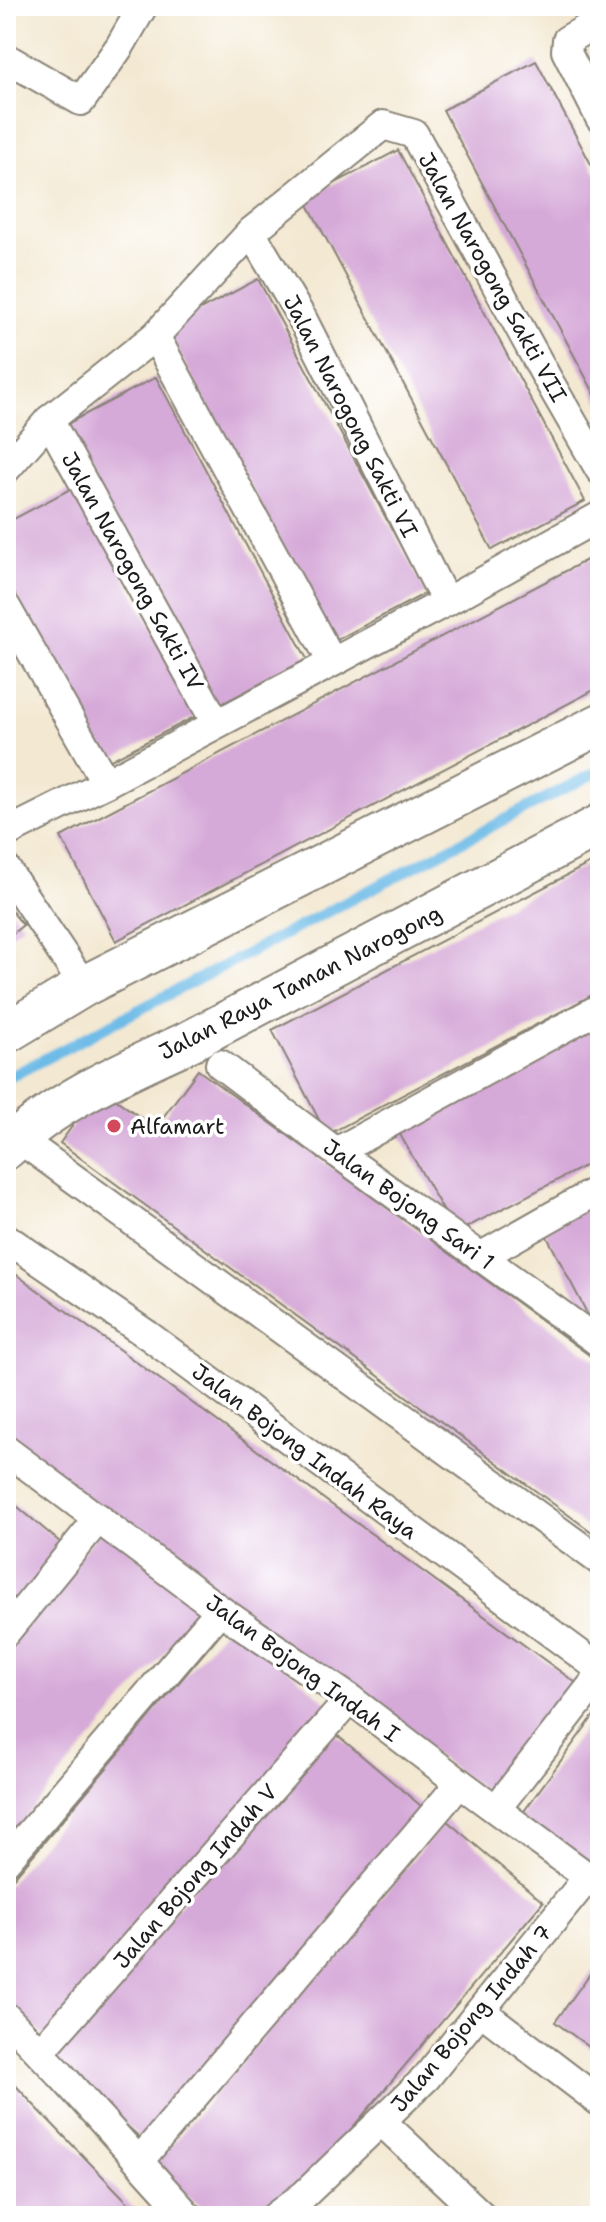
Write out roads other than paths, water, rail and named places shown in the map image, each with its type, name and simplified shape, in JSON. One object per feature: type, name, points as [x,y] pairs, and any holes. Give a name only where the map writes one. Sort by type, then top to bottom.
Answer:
[{"type":"street","points":[[6,58],[81,101],[120,46],[143,6]]},
{"type":"street","points":[[600,21],[567,40],[566,51],[600,118]]},
{"type":"street","name":"Jalan Narogong Sakti VII","points":[[6,469],[49,420],[155,336],[251,232],[383,125],[414,134],[600,470]]},
{"type":"street","name":"Jalan Narogong Sakti VI","points":[[251,232],[303,320],[446,602]]},
{"type":"street","points":[[155,336],[332,662]]},
{"type":"street","name":"Jalan Narogong Sakti IV","points":[[49,420],[216,723]]},
{"type":"street","points":[[6,833],[446,602],[600,516]]},
{"type":"street","points":[[6,607],[106,783]]},
{"type":"street","points":[[6,1033],[84,986],[600,724]]},
{"type":"street","name":"Jalan Raya Taman Narogong","points":[[10,1139],[126,1070],[190,1041],[600,825]]},
{"type":"street","points":[[6,869],[84,986]]},
{"type":"street","points":[[336,1152],[600,1008]]},
{"type":"street","name":"Jalan Bojong Sari 1","points":[[220,1064],[600,1343]]},
{"type":"street","points":[[10,1139],[600,1561]]},
{"type":"street","points":[[480,1257],[600,1189]]},
{"type":"street","name":"Jalan Bojong Indah Raya","points":[[6,1238],[149,1336],[600,1672]]},
{"type":"street","name":"Jalan Bojong Indah I","points":[[6,1450],[220,1610],[350,1699],[594,1882]]},
{"type":"street","points":[[6,1632],[99,1518]]},
{"type":"street","points":[[6,1861],[220,1610]]},
{"type":"street","points":[[496,1809],[600,1672]]},
{"type":"street","name":"Jalan Bojong Indah V","points":[[40,2052],[350,1699]]},
{"type":"street","points":[[140,2160],[460,1783]]},
{"type":"street","name":"Jalan Bojong Indah 7","points":[[276,2216],[304,2195],[426,2078],[594,1882]]},
{"type":"street","points":[[481,2011],[600,2102]]},
{"type":"street","points":[[6,2017],[188,2216]]},
{"type":"street","points":[[382,2122],[482,2216]]},
{"type":"waterway","points":[[6,1079],[600,770]]},
{"type":"place","name":"Alfamart","points":[[114,1126]]}]
